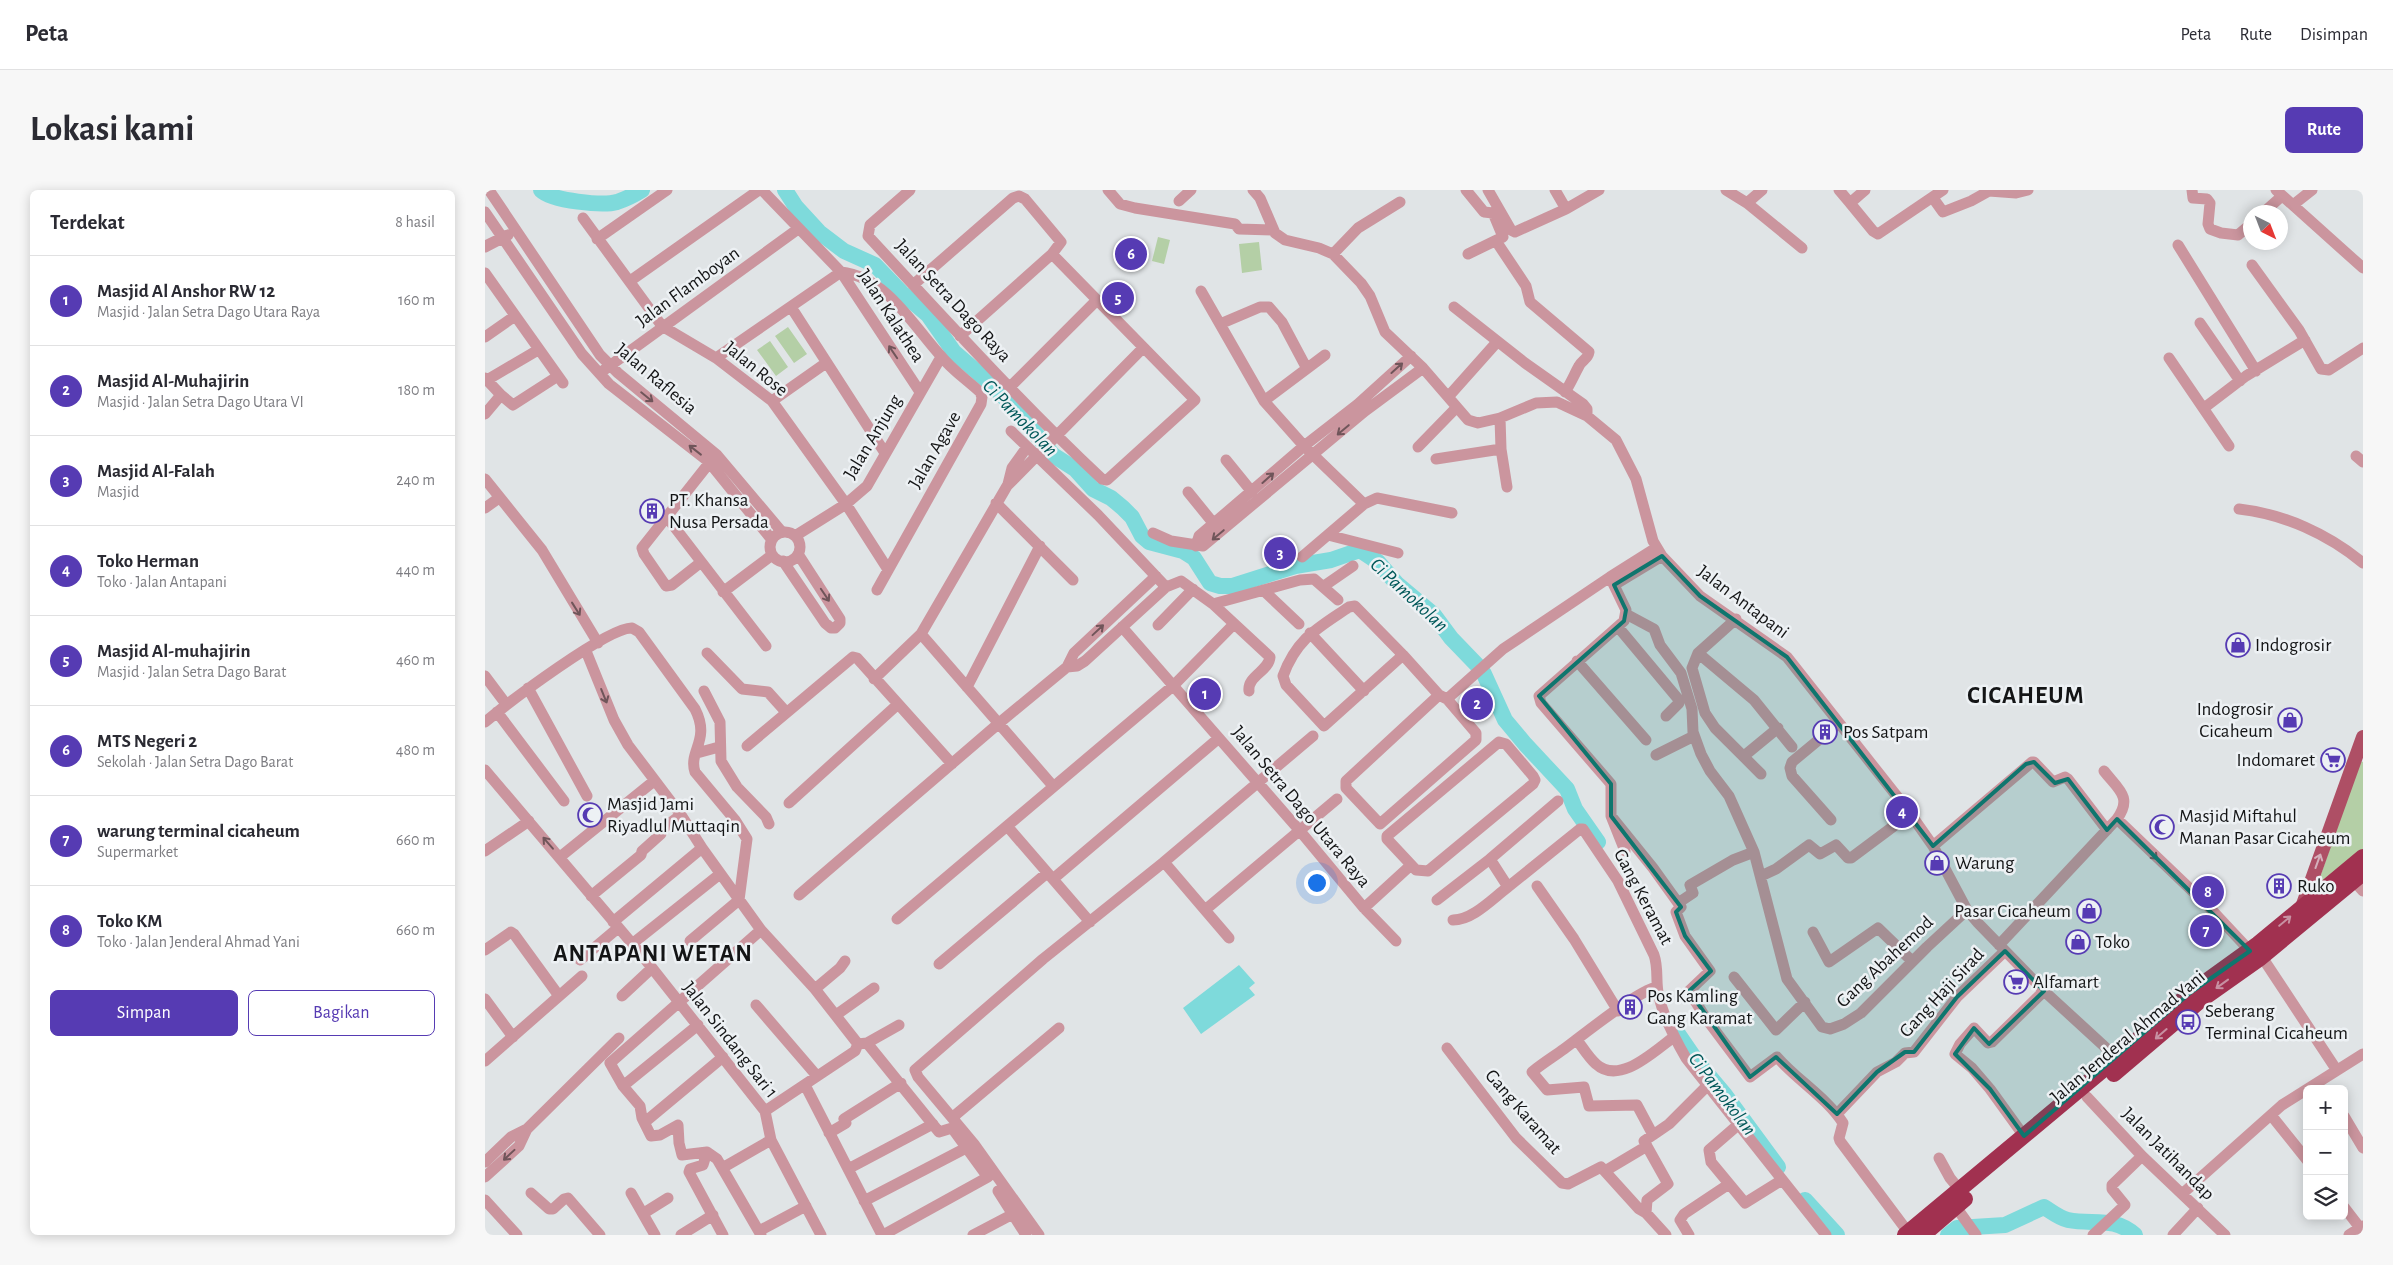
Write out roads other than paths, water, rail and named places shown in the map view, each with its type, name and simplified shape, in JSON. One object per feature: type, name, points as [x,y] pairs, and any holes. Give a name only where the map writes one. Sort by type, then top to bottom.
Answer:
[{"type":"highway","name":"Jalan Jenderal Ahmad Yani","points":[[1912,1234],[1956,1206],[2087,1097],[2256,954],[2302,907],[2363,857]]},
{"type":"highway","name":"Jalan Jenderal Ahmad Yani","points":[[1912,1234],[1959,1189],[2117,1058],[2190,993],[2256,954],[2360,882]]},
{"type":"main road","points":[[2302,907],[2362,743]]},
{"type":"street","name":"Jalan Raflesia","points":[[489,190],[593,346],[609,366],[713,458],[782,532]]},
{"type":"street","points":[[597,239],[667,190]]},
{"type":"street","points":[[630,281],[761,190],[841,272],[716,358]]},
{"type":"street","name":"Jalan Setra Dago Raya","points":[[910,190],[870,225],[868,230],[869,236],[1054,439],[1102,480],[1107,480],[1193,404],[1195,400],[1143,348]]},
{"type":"street","points":[[1108,190],[1120,204],[1135,208],[1235,224],[1239,228],[1273,230],[1260,198],[1253,190]]},
{"type":"street","points":[[1179,200],[1191,190]]},
{"type":"street","points":[[1466,190],[1484,212],[1493,213],[1506,235]]},
{"type":"street","points":[[1488,190],[1526,286],[1530,302],[1589,352],[1565,392]]},
{"type":"street","points":[[1555,190],[1566,209]]},
{"type":"street","points":[[1468,254],[1566,209],[1599,190]]},
{"type":"street","points":[[1726,190],[1747,203],[1802,248]]},
{"type":"street","points":[[1747,203],[1762,190]]},
{"type":"street","points":[[1839,190],[1873,231],[1878,234],[1943,190]]},
{"type":"street","points":[[1850,203],[1865,190]]},
{"type":"street","points":[[1923,190],[1943,212],[1971,201],[1989,191],[2016,193],[2028,190]]},
{"type":"street","points":[[2192,190],[2193,198],[2207,199],[2210,203],[2208,224],[2210,230],[2238,235],[2243,231]]},
{"type":"street","points":[[2293,205],[2312,190]]},
{"type":"street","points":[[2270,205],[2279,193],[2363,268]]},
{"type":"street","points":[[913,285],[1013,198],[1023,195],[1061,242],[1052,254],[960,336]]},
{"type":"street","points":[[1333,254],[1358,228],[1400,202]]},
{"type":"street","name":"Jalan Raflesia","points":[[485,212],[582,354],[599,375],[713,458],[772,540]]},
{"type":"street","name":"Jalan Rose","points":[[583,218],[662,326],[716,358],[772,401],[846,504],[887,568]]},
{"type":"street","name":"Jalan Flamboyan","points":[[599,375],[662,326],[798,229]]},
{"type":"street","name":"Jalan Antapani","points":[[1273,230],[1285,240],[1319,248],[1333,254],[1367,292],[1385,332],[1423,368],[1468,420],[1478,423],[1500,418],[1536,403],[1557,402],[1587,416],[1605,428],[1621,444],[1636,479],[1659,552],[1693,590],[1787,657],[1911,814],[1933,846],[1967,910],[2044,991],[2117,1058]]},
{"type":"street","points":[[485,248],[517,231]]},
{"type":"street","points":[[2178,245],[2257,371]]},
{"type":"street","points":[[874,679],[921,634],[1007,486],[1143,348],[1052,254]]},
{"type":"street","points":[[2252,265],[2305,340],[2321,369],[2327,371],[2363,348]]},
{"type":"street","name":"Jalan Kalathea","points":[[841,272],[854,274],[876,285],[887,294],[941,358]]},
{"type":"street","name":"Jalan Kalathea","points":[[841,272],[920,392]]},
{"type":"street","points":[[485,273],[489,286],[515,316],[560,379],[513,405],[486,379],[538,350]]},
{"type":"street","points":[[1201,291],[1264,401],[1304,446],[1364,504]]},
{"type":"street","points":[[1009,388],[1097,300]]},
{"type":"street","points":[[1454,306],[1497,342],[1586,406],[1587,416]]},
{"type":"street","points":[[791,307],[885,453]]},
{"type":"street","points":[[1220,324],[1260,307],[1269,307],[1282,322],[1306,367]]},
{"type":"street","points":[[485,337],[515,316]]},
{"type":"street","points":[[2200,323],[2240,381]]},
{"type":"street","points":[[2204,408],[2240,381],[2305,340]]},
{"type":"street","points":[[1448,397],[1497,342]]},
{"type":"street","points":[[1264,401],[1306,367],[1325,355]]},
{"type":"street","points":[[1153,533],[1171,541],[1196,546],[1208,543],[1314,455],[1362,408],[1383,381],[1411,356]]},
{"type":"street","name":"Jalan Anjung","points":[[795,536],[846,504],[867,486],[941,358]]},
{"type":"street","name":"Jalan Agave","points":[[877,590],[887,568],[982,400],[980,392],[941,358]]},
{"type":"street","points":[[2169,358],[2229,446]]},
{"type":"street","points":[[772,401],[826,363]]},
{"type":"street","points":[[1196,546],[1199,536],[1304,446],[1362,408],[1393,392],[1423,368]]},
{"type":"street","points":[[1383,381],[1393,392]]},
{"type":"street","points":[[485,414],[501,395]]},
{"type":"street","points":[[1418,447],[1456,408]]},
{"type":"street","points":[[1500,418],[1501,449],[1507,487]]},
{"type":"street","points":[[1011,431],[1027,447],[1039,454],[1166,587]]},
{"type":"street","points":[[1007,486],[1012,468],[1027,447]]},
{"type":"street","points":[[1436,460],[1501,449]]},
{"type":"street","points":[[700,563],[672,585],[666,586],[644,554],[642,548],[713,458]]},
{"type":"street","points":[[1226,460],[1252,492]]},
{"type":"street","points":[[485,479],[541,550],[598,643]]},
{"type":"street","points":[[1188,492],[1214,524]]},
{"type":"street","points":[[485,508],[499,498]]},
{"type":"street","points":[[1302,558],[1364,504],[1381,498],[1452,513]]},
{"type":"street","points":[[996,503],[1073,580]]},
{"type":"street","points":[[2239,509],[2262,512],[2326,536],[2342,545],[2363,563]]},
{"type":"street","points":[[666,516],[700,563],[766,646]]},
{"type":"street","points":[[782,532],[795,536],[799,541],[798,554],[840,619],[840,623],[835,628],[831,628],[825,623],[783,561],[772,555],[770,547],[772,540],[782,532]]},
{"type":"street","points":[[1328,535],[1398,553]]},
{"type":"street","points":[[967,687],[1040,546]]},
{"type":"street","points":[[1403,654],[1328,725],[1324,726],[1283,680],[1290,656],[1311,634],[1349,607],[1355,606],[1403,654],[1443,697],[1476,733],[1475,740],[1379,824],[1346,788],[1346,781],[1443,697],[1475,676],[1503,650],[1659,552]]},
{"type":"street","points":[[783,561],[794,558],[798,554]]},
{"type":"street","points":[[723,592],[772,555]]},
{"type":"street","points":[[1324,586],[1353,566]]},
{"type":"street","points":[[799,895],[1067,667],[1074,652],[1156,576]]},
{"type":"street","points":[[1213,604],[1300,580],[1316,579],[1338,600]]},
{"type":"street","points":[[1067,667],[1077,666],[1085,661],[1166,587],[1181,580],[1213,604],[1269,657],[1268,663],[1250,683],[1249,691]]},
{"type":"street","points":[[1612,581],[1627,614],[1654,629],[1660,646],[1681,673],[1692,709],[1694,736],[1706,764],[1735,808],[1754,852],[1787,979],[1805,1002],[1776,1030],[1734,977]]},
{"type":"street","points":[[1158,625],[1193,589]]},
{"type":"street","points":[[1263,590],[1299,624]]},
{"type":"street","points":[[1625,851],[1611,816],[1611,784],[1541,703],[1539,696],[1618,627],[1624,621],[1627,614]]},
{"type":"street","points":[[1736,619],[1697,653],[1692,668],[1705,713],[1715,728],[1761,774]]},
{"type":"street","points":[[897,919],[1174,685],[1234,624]]},
{"type":"street","name":"Jalan Setra Dago Utara Raya","points":[[1122,627],[1300,831],[1364,908],[1396,941]]},
{"type":"street","points":[[1618,627],[1679,700],[1679,703],[1666,716]]},
{"type":"street","points":[[485,722],[528,688],[598,643],[625,628],[632,628],[639,632],[698,716],[701,732],[697,753],[693,762],[695,772],[735,820],[747,839],[739,900],[689,941]]},
{"type":"street","points":[[921,634],[1053,786]]},
{"type":"street","points":[[1311,634],[1363,691]]},
{"type":"street","points":[[585,651],[621,735],[681,815],[720,874],[761,930],[836,1015],[901,1083],[939,1132],[952,1128],[988,1177],[1026,1235]]},
{"type":"street","points":[[707,653],[742,690],[768,692],[786,712]]},
{"type":"street","points":[[1697,653],[1754,700],[1792,747]]},
{"type":"street","points":[[747,746],[853,657],[857,658],[897,705],[952,764]]},
{"type":"street","points":[[1577,661],[1646,740]]},
{"type":"street","points":[[485,676],[501,708],[564,801]]},
{"type":"street","points":[[528,688],[587,796]]},
{"type":"street","points":[[704,691],[720,722],[719,747],[721,761],[731,779],[766,817],[769,824]]},
{"type":"street","points":[[789,803],[897,705]]},
{"type":"street","points":[[1831,820],[1792,776],[1790,768],[1792,762],[1839,723]]},
{"type":"street","points":[[1744,756],[1778,728]]},
{"type":"street","points":[[1039,1235],[953,1117],[916,1074],[916,1068],[1313,736]]},
{"type":"street","points":[[1656,755],[1694,736]]},
{"type":"street","points":[[939,964],[1219,738]]},
{"type":"street","points":[[1499,742],[1506,744],[1533,776],[1535,780],[1533,784],[1428,871],[1416,870],[1411,865],[1387,839],[1387,836],[1499,742]]},
{"type":"street","points":[[697,753],[719,747]]},
{"type":"street","points":[[1933,846],[2031,762],[2034,762],[2053,782],[2065,777],[2069,779],[2107,830]]},
{"type":"street","name":"Jalan Sindang Sari 1","points":[[485,770],[652,968],[765,1111],[771,1140],[821,1235]]},
{"type":"street","points":[[2002,948],[2117,820],[2125,805],[2123,795],[2103,771]]},
{"type":"street","points":[[560,858],[654,781]]},
{"type":"street","points":[[1205,910],[1337,799]]},
{"type":"street","points":[[1437,900],[1490,859],[1558,801]]},
{"type":"street","points":[[1761,876],[1776,869],[1810,845],[1820,854],[1836,844],[1848,858],[1851,858],[1911,814]]},
{"type":"street","points":[[591,896],[641,854],[642,850],[661,834],[661,830],[681,815]]},
{"type":"street","points":[[1611,816],[1681,907],[1676,912],[1685,936],[1710,971],[1689,991],[1728,1049],[1750,1078],[1777,1057],[1787,1069],[1837,1114],[1843,1123],[1839,1142],[1912,1234]]},
{"type":"street","points":[[2117,820],[2256,954],[2336,1069]]},
{"type":"street","points":[[485,851],[529,821]]},
{"type":"street","points":[[1007,826],[1090,922]]},
{"type":"street","name":"Gang Keramat","points":[[1508,887],[1580,829],[1583,829],[1633,899],[1657,962],[1659,997],[1674,1037],[1686,1058],[1826,1235]]},
{"type":"street","points":[[580,960],[702,848]]},
{"type":"street","points":[[1678,903],[1693,892],[1691,885],[1700,878],[1754,852]]},
{"type":"street","points":[[1453,920],[1463,919],[1508,887],[1490,859]]},
{"type":"street","points":[[1164,862],[1229,938]]},
{"type":"street","points":[[1364,908],[1411,865]]},
{"type":"street","points":[[632,944],[720,874]]},
{"type":"street","points":[[1537,886],[1574,939],[1618,1011]]},
{"type":"street","name":"Gang Abahemod","points":[[1805,1002],[1825,1029],[1844,1024],[1861,1013],[1912,961],[1967,910]]},
{"type":"street","points":[[1813,932],[1829,962],[1878,928],[1912,961]]},
{"type":"street","points":[[761,930],[610,1063],[623,1086],[640,1106],[651,1136],[655,1138],[678,1125],[679,1143],[683,1154],[707,1152],[717,1159],[724,1167],[760,1233],[806,1206]]},
{"type":"street","points":[[485,950],[511,932],[559,996]]},
{"type":"street","name":"Gang Haji Sirad","points":[[1837,1114],[1877,1072],[1896,1062],[1905,1052],[1914,1052],[1957,997],[2002,948]]},
{"type":"street","points":[[815,989],[840,968],[845,961]]},
{"type":"street","points":[[622,996],[652,968]]},
{"type":"street","points":[[485,1061],[582,976]]},
{"type":"street","points":[[1653,1135],[1637,1105],[1634,1103],[1607,1107],[1589,1106],[1584,1087],[1547,1090],[1532,1072],[1550,1057],[1649,990],[1657,987]]},
{"type":"street","points":[[836,1015],[873,988]]},
{"type":"street","points":[[2024,1136],[1990,1088],[1972,1068],[1955,1054],[1969,1034],[1976,1029],[1990,1043],[2044,991]]},
{"type":"street","points":[[485,999],[513,1037]]},
{"type":"street","points":[[756,1005],[817,1076]]},
{"type":"street","points":[[623,1086],[698,1025]]},
{"type":"street","points":[[765,1111],[855,1052],[863,1044],[899,1025]]},
{"type":"street","points":[[953,1117],[1059,1028]]},
{"type":"street","points":[[1577,1040],[1596,1065],[1614,1071],[1632,1066],[1674,1037]]},
{"type":"street","points":[[485,1162],[511,1137],[527,1129],[619,1038]]},
{"type":"street","name":"Gang Karamat","points":[[1447,1048],[1517,1138],[1562,1183],[1568,1184],[1599,1166],[1605,1171]]},
{"type":"street","points":[[2182,1194],[2271,1115],[2336,1069],[2363,1054]]},
{"type":"street","points":[[645,1122],[723,1058]]},
{"type":"street","points":[[2323,1078],[2327,1085]]},
{"type":"street","points":[[829,1133],[846,1124],[844,1119],[901,1083]]},
{"type":"street","points":[[805,1085],[883,1235],[988,1177]]},
{"type":"street","points":[[1646,1213],[1647,1200],[1668,1184],[1645,1140],[1669,1124],[1708,1085]]},
{"type":"street","name":"Jalan Jatihandap","points":[[2087,1097],[2142,1156],[2225,1235]]},
{"type":"street","points":[[2271,1115],[2303,1155]]},
{"type":"street","points":[[2348,1123],[2363,1148]]},
{"type":"street","points":[[848,1169],[933,1124]]},
{"type":"street","points":[[1739,1124],[1708,1152],[1711,1162],[1747,1203],[1782,1180]]},
{"type":"street","points":[[485,1177],[519,1146],[527,1129]]},
{"type":"street","points":[[724,1167],[771,1140]]},
{"type":"street","points":[[1647,1146],[1605,1171],[1639,1209],[1646,1213],[1666,1235]]},
{"type":"street","points":[[865,1201],[966,1148]]},
{"type":"street","points":[[707,1152],[703,1165],[691,1169],[689,1172],[723,1235]]},
{"type":"street","points":[[2093,1235],[2125,1205],[2111,1189],[2112,1185],[2142,1156]]},
{"type":"street","points":[[1939,1158],[1950,1178],[1959,1189]]},
{"type":"street","points":[[1689,1235],[1681,1220],[1683,1214],[1729,1184]]},
{"type":"street","points":[[531,1193],[549,1209],[553,1209],[564,1199],[569,1198],[600,1235]]},
{"type":"street","points":[[631,1194],[644,1213],[655,1235]]},
{"type":"street","points":[[644,1213],[668,1198]]},
{"type":"street","points":[[485,1200],[517,1235]]},
{"type":"street","points":[[1956,1206],[1973,1230]]},
{"type":"street","points":[[2173,1235],[2198,1208]]},
{"type":"street","points":[[2348,1212],[2361,1227],[2349,1235]]},
{"type":"street","points":[[973,1235],[1013,1214]]},
{"type":"street","points":[[681,1235],[713,1215]]},
{"type":"water","points":[[1239,965],[1255,983],[1249,988],[1255,995],[1201,1034],[1183,1008]]},
{"type":"waterway","name":"Ci Pamokolan","points":[[541,190],[566,200],[601,203],[617,202],[642,190]]},
{"type":"waterway","name":"Ci Pamokolan","points":[[785,190],[796,207],[819,232],[844,251],[875,265],[902,293],[928,315],[954,352],[1016,409],[1053,455],[1075,469],[1093,489],[1111,498],[1123,508],[1132,517],[1142,536],[1149,542],[1183,551],[1194,558],[1210,583],[1220,586],[1232,586],[1295,566],[1331,560],[1360,550],[1378,562],[1397,584],[1434,615],[1451,638],[1477,665],[1484,674],[1505,720],[1567,789],[1575,809],[1598,842]]},
{"type":"waterway","name":"Ci Pamokolan","points":[[1676,1031],[1698,1063],[1725,1095],[1778,1167]]},
{"type":"waterway","name":"Ci Pamokolan","points":[[1805,1200],[1837,1235]]},
{"type":"waterway","name":"Ci Pamokolan","points":[[1948,1235],[1957,1228],[2005,1225],[2044,1207],[2065,1219],[2111,1223],[2119,1225],[2135,1235]]},
{"type":"place","name":"MTS Negeri 2","points":[[1131,254]]},
{"type":"place","name":"Masjid Al-muhajirin","points":[[1118,298]]},
{"type":"place","name":"PT. Khansa Nusa Persada","points":[[652,511]]},
{"type":"place","name":"Masjid Al-Falah","points":[[1280,553]]},
{"type":"place","name":"Indogrosir","points":[[2238,645]]},
{"type":"place","name":"Masjid Al Anshor RW 12","points":[[1205,694]]},
{"type":"place","name":"Masjid Al-Muhajirin","points":[[1477,704]]},
{"type":"place","name":"Indogrosir Cicaheum","points":[[2290,720]]},
{"type":"place","name":"Pos Satpam","points":[[1825,732]]},
{"type":"place","name":"Indomaret","points":[[2333,760]]},
{"type":"place","name":"Toko Herman","points":[[1902,812]]},
{"type":"place","name":"Masjid Jami Riyadlul Muttaqin","points":[[590,815]]},
{"type":"place","name":"Masjid Miftahul Manan Pasar Cicaheum","points":[[2162,827]]},
{"type":"place","name":"Warung","points":[[1937,863]]},
{"type":"place","name":"Ruko","points":[[2279,886]]},
{"type":"place","name":"Toko KM","points":[[2208,892]]},
{"type":"place","name":"Pasar Cicaheum","points":[[2089,911]]},
{"type":"place","name":"warung terminal cicaheum","points":[[2206,931]]},
{"type":"place","name":"Toko","points":[[2078,942]]},
{"type":"place","name":"Alfamart","points":[[2016,982]]},
{"type":"place","name":"Pos Kamling Gang Karamat","points":[[1630,1007]]},
{"type":"place","name":"Seberang Terminal Cicaheum","points":[[2188,1022]]},
{"type":"district","name":"CICAHEUM","points":[[2026,696]]},
{"type":"district","name":"ANTAPANI WETAN","points":[[653,954]]}]
